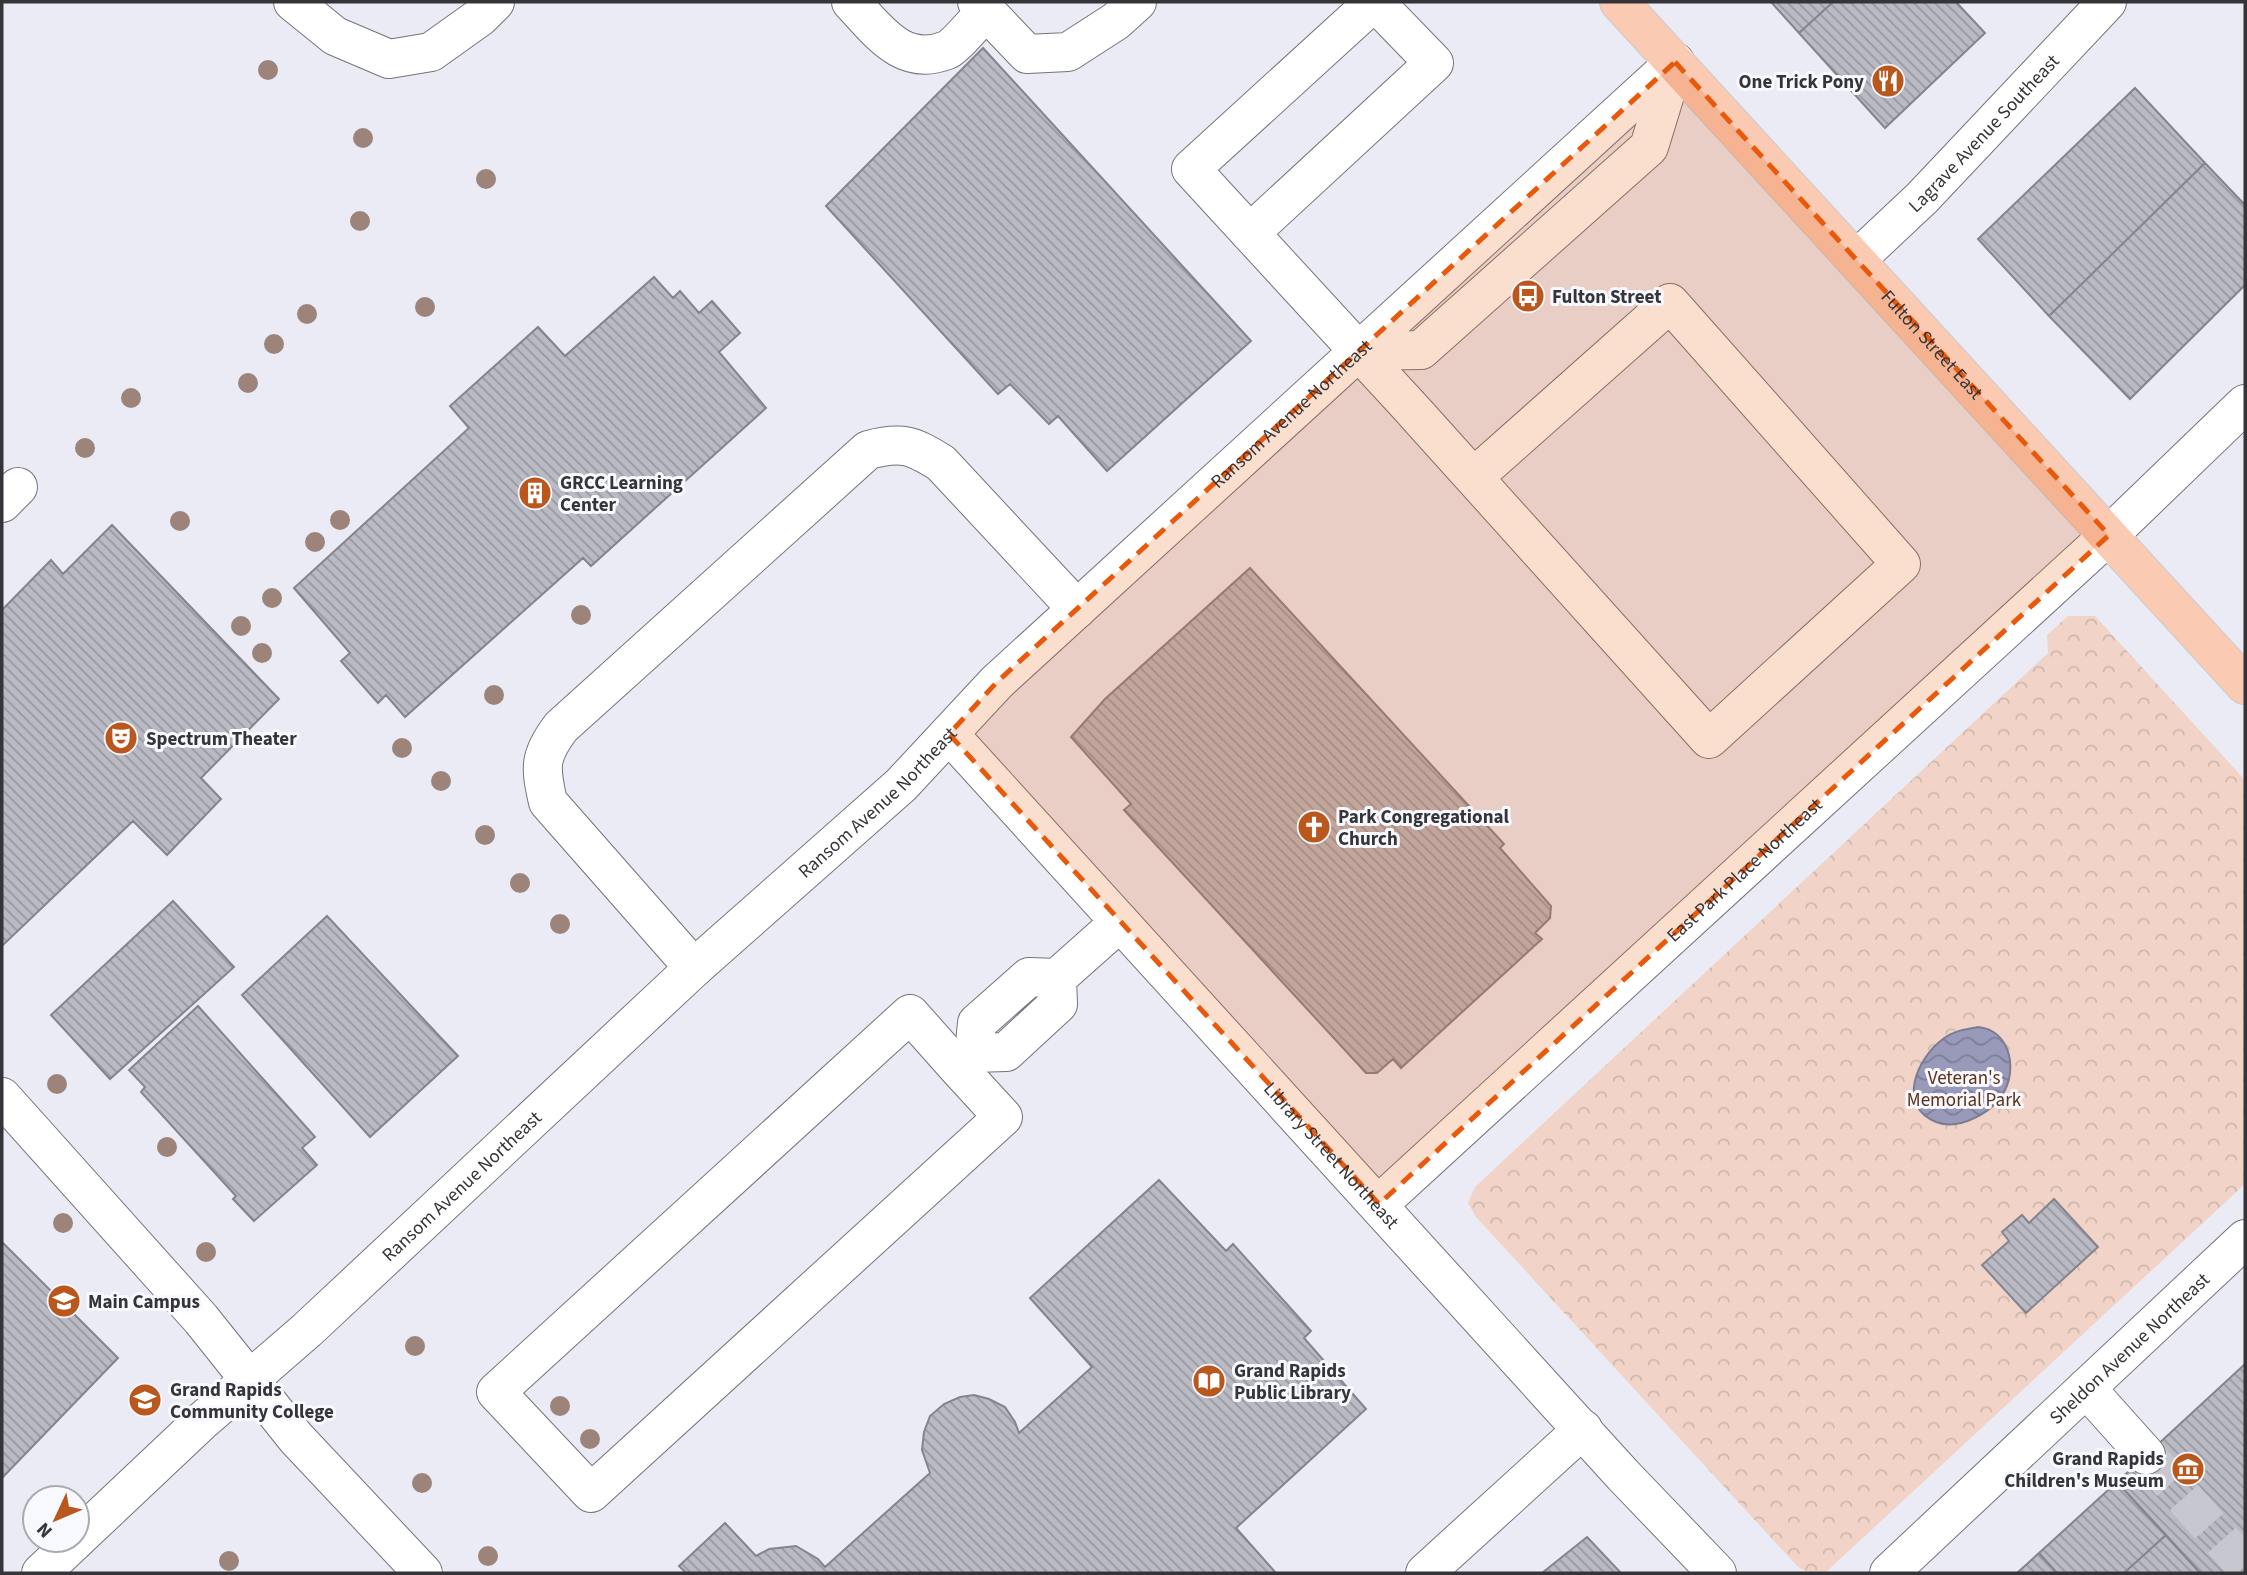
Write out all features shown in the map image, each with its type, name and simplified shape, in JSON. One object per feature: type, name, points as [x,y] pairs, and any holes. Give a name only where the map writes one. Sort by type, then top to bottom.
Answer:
[{"type":"main road","name":"Fulton Street East","points":[[1619,2],[2245,685]]},
{"type":"street","points":[[293,2],[335,36],[389,59],[431,52],[480,17],[495,2]]},
{"type":"street","points":[[851,2],[890,43],[914,55],[948,50],[981,6],[1027,54],[1068,52],[1117,8]]},
{"type":"street","points":[[1250,233],[1434,63],[1375,2],[1192,169],[1250,233],[1358,351],[1474,477],[1709,739],[1901,564],[1670,303],[1474,477]]},
{"type":"street","name":"Lagrave Avenue Southeast","points":[[1856,260],[1922,198],[2107,2]]},
{"type":"street","name":"Ransom Avenue Northeast","points":[[91,1527],[201,1422],[307,1330],[694,968],[901,785],[997,682],[1675,62]]},
{"type":"street","name":"East Park Place Northeast","points":[[1379,1204],[2109,536],[2245,404]]},
{"type":"street","points":[[694,968],[548,802],[542,774],[546,747],[561,727],[868,450],[890,444],[916,448],[941,463],[1077,608]]},
{"type":"street","name":"Library Street Northeast","points":[[949,734],[1717,1573]]},
{"type":"street","points":[[966,1060],[910,1014],[496,1392],[591,1493],[1003,1117],[966,1060],[976,1023],[1029,977],[1057,978],[1120,922]]},
{"type":"street","points":[[2,1097],[201,1319],[296,1438],[423,1573]]},
{"type":"street","name":"Sheldon Avenue Northeast","points":[[1889,1573],[2245,1239]]},
{"type":"street","points":[[2086,1388],[2146,1455]]},
{"type":"street","points":[[1425,1573],[1583,1429]]},
{"type":"street","name":"Ransom Avenue Northeast","points":[[41,1573],[62,1554]]},
{"type":"highlighted area","points":[[1675,62],[2109,535],[1379,1204],[949,734],[997,682]]},
{"type":"green space","name":"Veteran's Memorial Park","points":[[2068,616],[2095,616],[2245,780],[2245,1184],[1826,1572],[1808,1573],[1797,1566],[1476,1217],[1468,1203],[1475,1187],[2048,653],[2047,635]]},
{"type":"water","points":[[1978,1027],[1989,1030],[2003,1042],[2010,1060],[2009,1081],[1993,1106],[1975,1118],[1955,1124],[1936,1122],[1924,1115],[1917,1105],[1914,1094],[1919,1069],[1925,1058],[1943,1039],[1955,1032]]},
{"type":"building","points":[[1771,2],[1833,2],[1799,33]]},
{"type":"building","name":"One Trick Pony","points":[[1833,2],[1956,2],[1985,33],[1885,128],[1799,33]]},
{"type":"building","points":[[983,48],[1251,341],[1107,471],[1058,416],[1049,424],[1010,384],[998,394],[826,206]]},
{"type":"building","points":[[2135,88],[2205,163],[2049,316],[1978,239]]},
{"type":"building","points":[[2205,163],[2245,205],[2245,285],[2130,399],[2049,316]]},
{"type":"building","name":"GRCC Learning Center","points":[[654,277],[673,298],[680,291],[699,313],[712,301],[740,333],[719,352],[766,408],[591,566],[583,558],[405,717],[386,695],[378,703],[341,661],[350,653],[294,588],[469,428],[450,406],[538,327],[565,356]]},
{"type":"building","name":"Spectrum Theater","points":[[112,525],[279,699],[201,778],[221,799],[167,855],[133,821],[2,946],[2,610],[51,560],[63,574]]},
{"type":"building","name":"Park Congregational Church","points":[[1250,568],[1504,844],[1500,848],[1551,906],[1550,918],[1535,933],[1542,939],[1401,1068],[1393,1059],[1377,1073],[1366,1073],[1124,810],[1131,804],[1071,737],[1105,699]]},
{"type":"building","points":[[173,901],[234,967],[110,1079],[51,1015]]},
{"type":"building","points":[[327,916],[458,1056],[370,1137],[242,995]]},
{"type":"building","points":[[198,1006],[315,1137],[302,1148],[317,1165],[254,1221],[233,1199],[236,1196],[141,1092],[145,1087],[129,1070]]},
{"type":"building","name":"Grand Rapids Public Library","points":[[1159,1180],[1226,1251],[1233,1244],[1311,1331],[1304,1338],[1366,1409],[1236,1528],[1276,1573],[686,1573],[679,1566],[725,1523],[756,1556],[769,1549],[796,1546],[818,1559],[825,1567],[930,1473],[922,1450],[924,1432],[930,1416],[944,1404],[960,1397],[974,1395],[1005,1407],[1019,1433],[1092,1367],[1030,1298]]},
{"type":"building","points":[[2054,1199],[2098,1247],[2026,1313],[1982,1265],[2009,1241],[2002,1232],[2022,1215],[2029,1223]]},
{"type":"building","points":[[2,1242],[118,1358],[2,1478]]},
{"type":"building","name":"Grand Rapids Children's Museum","points":[[2245,1364],[2245,1573],[2200,1573],[2117,1482]]},
{"type":"building","points":[[2117,1482],[2166,1535],[2124,1573],[2057,1573],[2039,1553]]},
{"type":"building","points":[[2166,1535],[2200,1573],[2124,1573]]},
{"type":"building","points":[[1587,1537],[1621,1573],[1542,1573]]},
{"type":"building","points":[[2039,1553],[2057,1573],[2017,1573]]},
{"type":"tunnel","points":[[2146,1455],[2245,1566]]},
{"type":"place","name":"One Trick Pony","points":[[1888,81]]},
{"type":"place","name":"Fulton Street","points":[[1528,296]]},
{"type":"place","name":"GRCC Learning Center","points":[[535,493]]},
{"type":"place","name":"Spectrum Theater","points":[[121,738]]},
{"type":"place","name":"Park Congregational Church","points":[[1314,827]]},
{"type":"place","name":"Main Campus","points":[[64,1301]]},
{"type":"place","name":"Grand Rapids Public Library","points":[[1209,1381]]},
{"type":"place","name":"Grand Rapids Community College","points":[[145,1400]]},
{"type":"place","name":"Grand Rapids Children's Museum","points":[[2188,1469]]}]
